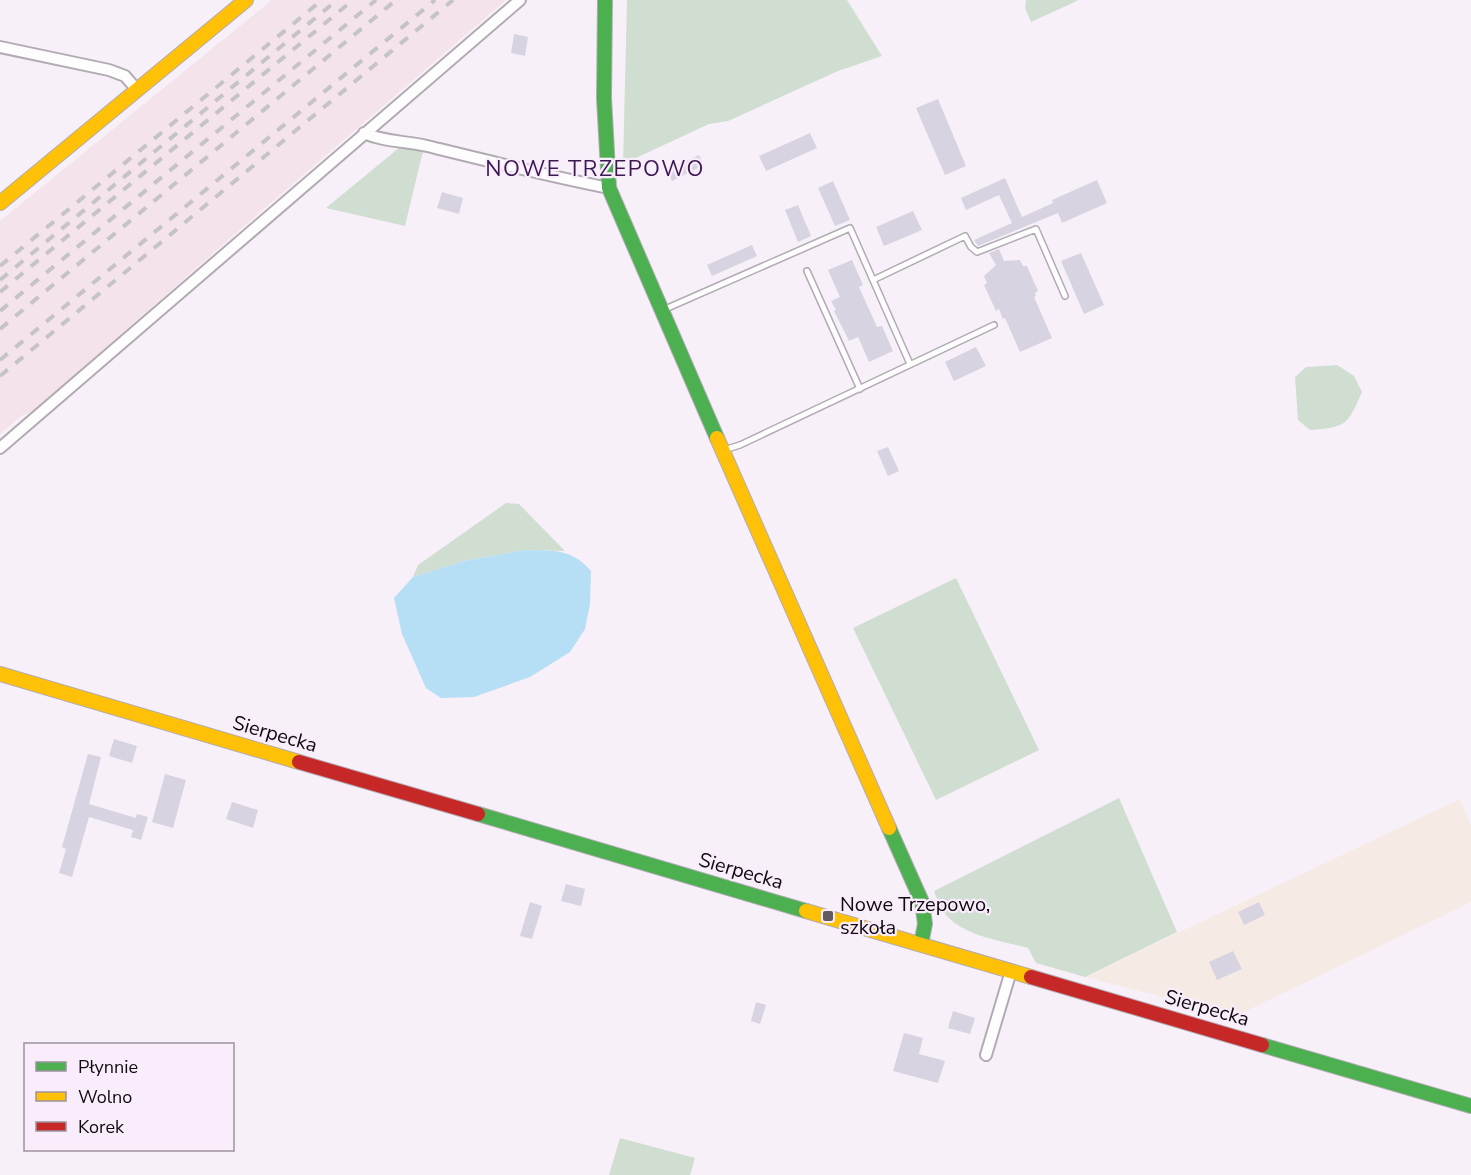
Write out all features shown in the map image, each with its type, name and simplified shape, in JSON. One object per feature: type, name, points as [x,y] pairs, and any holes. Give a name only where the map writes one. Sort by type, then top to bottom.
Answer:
[{"type":"street","points":[[0,203],[246,0]]},
{"type":"street","points":[[0,448],[520,0]]},
{"type":"street","points":[[605,0],[604,98],[609,188],[922,902],[925,914],[921,944]]},
{"type":"street","points":[[0,47],[110,70],[125,76],[137,90]]},
{"type":"street","points":[[364,133],[374,138],[424,146],[498,165],[609,188]]},
{"type":"street","name":"Sierpecka","points":[[0,674],[1471,1106]]},
{"type":"street","points":[[986,1055],[1011,971]]},
{"type":"lane","points":[[662,311],[850,228],[910,364]]},
{"type":"lane","points":[[873,280],[965,236],[977,252],[1036,229],[1065,296]]},
{"type":"lane","points":[[807,271],[860,389]]},
{"type":"lane","points":[[723,450],[740,445],[994,325]]},
{"type":"shaded area","points":[[272,0],[506,0],[32,412],[21,416],[0,434],[0,221]]},
{"type":"shaded area","points":[[1460,799],[1471,826],[1471,902],[1236,1016],[1085,977]]},
{"type":"green space","points":[[627,0],[847,0],[882,56],[838,71],[728,121],[709,124],[623,164]]},
{"type":"green space","points":[[1026,0],[1077,1],[1031,22],[1025,8]]},
{"type":"green space","points":[[400,147],[423,151],[405,226],[326,208]]},
{"type":"green space","points":[[1337,365],[1354,376],[1362,392],[1353,412],[1344,423],[1332,428],[1310,430],[1298,420],[1295,377],[1306,367]]},
{"type":"green space","points":[[506,503],[519,504],[565,551],[525,550],[464,561],[413,577],[418,565]]},
{"type":"green space","points":[[956,578],[1039,750],[936,800],[853,628]]},
{"type":"green space","points":[[1119,798],[1177,932],[1085,977],[1036,963],[1028,948],[968,931],[948,917],[941,908],[934,891]]},
{"type":"green space","points":[[620,1138],[695,1158],[690,1175],[609,1175]]},
{"type":"water","points":[[525,550],[561,552],[576,558],[591,571],[590,604],[585,629],[570,652],[530,677],[474,697],[441,698],[426,688],[402,634],[394,598],[413,577],[464,561]]},
{"type":"building","points":[[514,34],[528,37],[525,56],[511,53]]},
{"type":"building","points":[[938,99],[966,166],[945,175],[916,108]]},
{"type":"building","points":[[810,133],[817,148],[766,171],[759,156]]},
{"type":"building","points":[[699,155],[704,165],[672,181],[667,170]]},
{"type":"building","points":[[1005,178],[1022,217],[1053,203],[1052,200],[1097,180],[1107,203],[1062,223],[1058,213],[978,246],[974,240],[1012,223],[999,195],[966,210],[961,198]]},
{"type":"building","points":[[833,181],[850,220],[835,226],[818,188]]},
{"type":"building","points":[[442,192],[463,198],[459,214],[437,208]]},
{"type":"building","points":[[798,205],[811,236],[798,242],[785,210]]},
{"type":"building","points":[[913,211],[922,230],[884,246],[876,227]]},
{"type":"building","points":[[752,245],[757,256],[712,276],[707,265]]},
{"type":"building","points":[[999,249],[1004,261],[1020,260],[1023,266],[1027,266],[1038,291],[1034,297],[1052,338],[1020,352],[1005,318],[1003,319],[999,309],[996,311],[984,285],[987,283],[984,276],[996,265],[989,253]]},
{"type":"building","points":[[1081,253],[1104,305],[1084,314],[1061,261]]},
{"type":"building","points":[[852,260],[863,285],[859,287],[877,327],[882,326],[893,351],[869,362],[858,337],[849,341],[831,301],[840,297],[828,270]]},
{"type":"building","points":[[976,347],[986,366],[954,381],[945,362]]},
{"type":"building","points":[[888,447],[899,471],[888,476],[877,451]]},
{"type":"building","points":[[114,739],[137,746],[132,763],[109,756]]},
{"type":"building","points":[[88,754],[101,757],[89,804],[136,818],[137,814],[148,817],[141,840],[131,837],[133,830],[89,817],[72,877],[59,873],[66,849],[62,847]]},
{"type":"building","points":[[165,774],[186,780],[173,828],[152,822]]},
{"type":"building","points":[[232,802],[258,810],[253,828],[226,819]]},
{"type":"building","points":[[566,884],[585,889],[581,906],[561,901]]},
{"type":"building","points":[[530,902],[542,906],[532,939],[520,936]]},
{"type":"building","points":[[1259,902],[1265,915],[1244,925],[1238,912]]},
{"type":"building","points":[[1233,951],[1242,969],[1217,980],[1209,962]]},
{"type":"building","points":[[756,1002],[766,1005],[760,1024],[751,1021]]},
{"type":"building","points":[[953,1011],[975,1018],[970,1034],[948,1028]]},
{"type":"building","points":[[904,1033],[923,1038],[919,1054],[945,1061],[938,1083],[893,1071]]},
{"type":"railway","points":[[0,266],[322,0]]},
{"type":"railway","points":[[0,280],[337,0]]},
{"type":"railway","points":[[0,292],[353,0]]},
{"type":"railway","points":[[0,311],[376,0]]},
{"type":"railway","points":[[0,329],[396,0]]},
{"type":"railway","points":[[0,360],[435,0]]},
{"type":"railway","points":[[0,376],[453,0]]},
{"type":"traffic: fast","points":[[605,0],[604,98],[609,188],[717,438]]},
{"type":"traffic: fast","points":[[478,814],[806,911]]},
{"type":"traffic: fast","points":[[889,828],[922,902],[925,924],[921,944]]},
{"type":"traffic: fast","points":[[1262,1045],[1471,1106]]},
{"type":"traffic: slow","points":[[0,203],[246,0]]},
{"type":"traffic: slow","points":[[717,438],[889,828]]},
{"type":"traffic: slow","points":[[0,674],[299,762]]},
{"type":"traffic: slow","points":[[806,911],[1031,977]]},
{"type":"traffic: jam","points":[[299,762],[478,814]]},
{"type":"traffic: jam","points":[[1031,977],[1262,1045]]},
{"type":"place","name":"Nowe Trzepowo, szkoła","points":[[828,916]]},
{"type":"district","name":"NOWE TRZEPOWO","points":[[595,169]]}]
